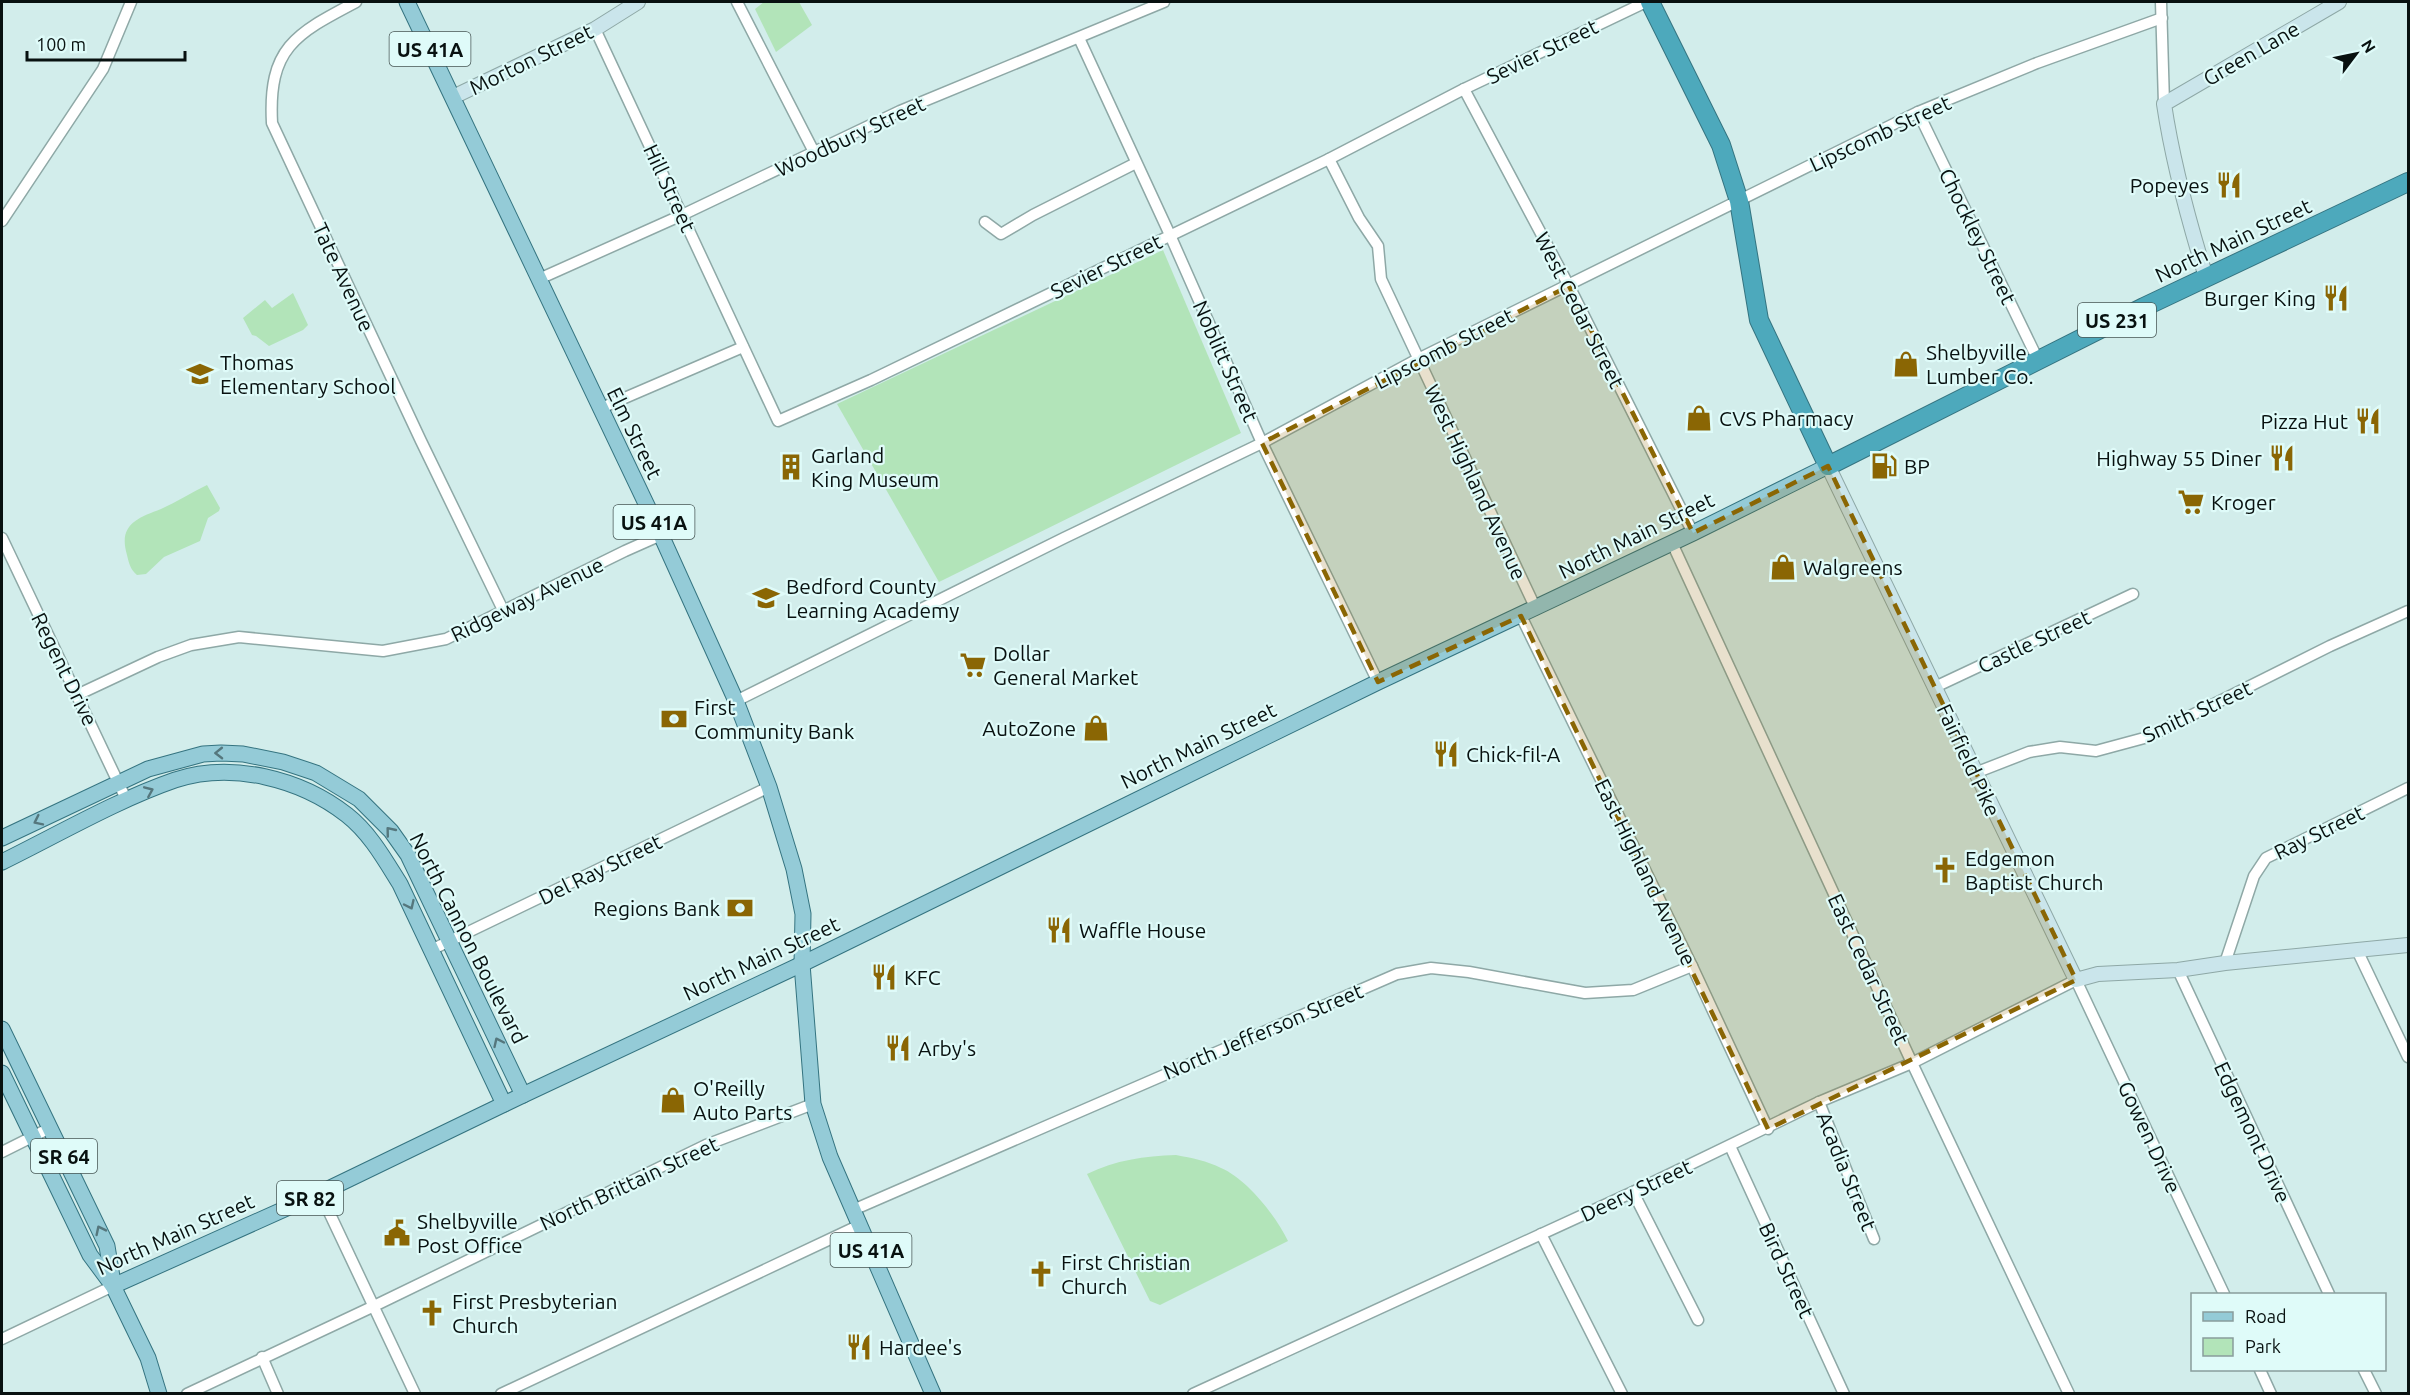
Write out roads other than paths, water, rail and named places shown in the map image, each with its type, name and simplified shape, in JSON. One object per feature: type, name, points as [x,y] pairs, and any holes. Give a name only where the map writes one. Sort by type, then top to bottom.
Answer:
[{"type":"highway","points":[[1648,2],[1721,146],[1739,201],[1759,320],[1828,466]]},
{"type":"highway","name":"North Main Street","points":[[1828,466],[2206,277],[2409,182]]},
{"type":"main road","name":"Elm Street","points":[[407,2],[661,535],[736,701],[769,787],[794,869],[803,914],[802,964]]},
{"type":"main road","name":"North Main Street","points":[[113,1286],[320,1193],[802,964],[1378,682],[1536,609],[1828,466]]},
{"type":"main road","name":"North Cannon Boulevard","points":[[2,838],[148,769],[202,754],[243,754],[283,762],[316,773],[359,799],[391,831],[408,855],[523,1095]]},
{"type":"main road","name":"North Cannon Boulevard","points":[[2,861],[176,780],[201,775],[245,774],[282,781],[310,792],[348,816],[379,850],[400,884],[504,1104]]},
{"type":"main road","name":"US 41A","points":[[802,964],[813,1104],[830,1157],[933,1394]]},
{"type":"main road","name":"SR 64","points":[[2,1029],[107,1246],[113,1286]]},
{"type":"main road","name":"SR 64","points":[[2,1073],[90,1254],[113,1286],[148,1358],[159,1394]]},
{"type":"street","points":[[2,221],[103,69],[131,2]]},
{"type":"street","name":"Tate Avenue","points":[[356,2],[297,36],[280,57],[270,97],[272,123],[503,610]]},
{"type":"street","name":"Morton Street","points":[[453,97],[595,29],[638,2]]},
{"type":"street","points":[[737,2],[814,152]]},
{"type":"street","name":"Woodbury Street","points":[[539,279],[682,215],[900,111],[1164,2]]},
{"type":"street","name":"Sevier Street","points":[[743,347],[778,421],[871,380],[1329,159],[1464,89],[1648,2]]},
{"type":"street","points":[[2161,2],[2164,104],[2172,158],[2184,207],[2206,277]]},
{"type":"street","name":"Green Lane","points":[[2164,104],[2339,2]]},
{"type":"street","name":"Lipscomb Street","points":[[736,701],[1064,537],[1262,443],[1418,359],[1918,112],[2037,63],[2162,18]]},
{"type":"street","name":"Hill Street","points":[[595,29],[743,347]]},
{"type":"street","name":"Noblitt Street","points":[[1079,38],[1170,235],[1262,443],[1378,682]]},
{"type":"street","name":"West Cedar Street","points":[[1464,89],[1569,286],[1694,533]]},
{"type":"street","name":"Chockley Street","points":[[1918,112],[2038,360]]},
{"type":"street","name":"West Highland Avenue","points":[[1329,159],[1359,218],[1378,246],[1381,279],[1536,609]]},
{"type":"street","points":[[985,222],[1001,234],[1033,215],[1136,163]]},
{"type":"street","points":[[600,409],[743,347]]},
{"type":"street","name":"Fairfield Pike","points":[[1828,466],[2076,980]]},
{"type":"street","name":"Ridgeway Avenue","points":[[77,695],[158,657],[191,645],[240,637],[383,651],[446,639],[661,535]]},
{"type":"street","name":"Regent Drive","points":[[2,538],[127,801]]},
{"type":"street","name":"East Cedar Street","points":[[1672,543],[1912,1063],[2069,1394]]},
{"type":"street","name":"Castle Street","points":[[1935,687],[2133,594]]},
{"type":"street","name":"Smith Street","points":[[1975,773],[2029,752],[2060,747],[2096,751],[2148,737],[2330,646],[2409,611]]},
{"type":"street","name":"East Highland Avenue","points":[[1521,616],[1692,966],[1768,1129]]},
{"type":"street","name":"Del Ray Street","points":[[431,950],[769,787]]},
{"type":"street","name":"Ray Street","points":[[2225,963],[2254,876],[2266,858],[2409,788]]},
{"type":"street","points":[[2076,980],[2098,974],[2178,970],[2225,963],[2409,945]]},
{"type":"street","points":[[2357,950],[2409,1057]]},
{"type":"street","name":"North Jefferson Street","points":[[853,1210],[1397,974],[1431,968],[1469,972],[1585,993],[1633,990],[1692,966]]},
{"type":"street","name":"Edgemont Drive","points":[[2178,970],[2329,1293]]},
{"type":"street","name":"Deery Street","points":[[1193,1394],[1633,1192],[1768,1129],[1819,1102],[1912,1063],[2076,980]]},
{"type":"street","name":"Gowen Drive","points":[[2076,980],[2224,1293]]},
{"type":"street","name":"Acadia Street","points":[[1819,1102],[1874,1239]]},
{"type":"street","name":"North Brittain Street","points":[[187,1394],[695,1150],[813,1104]]},
{"type":"street","points":[[2,1152],[50,1128]]},
{"type":"street","name":"Bird Street","points":[[1730,1146],[1844,1394]]},
{"type":"street","points":[[1633,1192],[1698,1320]]},
{"type":"street","points":[[320,1193],[415,1394]]},
{"type":"street","points":[[501,1394],[860,1225]]},
{"type":"street","points":[[1541,1234],[1622,1394]]},
{"type":"street","name":"North Main Street","points":[[2,1339],[113,1286]]},
{"type":"street","points":[[262,1357],[278,1394]]},
{"type":"street","points":[[2260,1371],[2271,1394]]},
{"type":"street","points":[[2364,1371],[2376,1394]]},
{"type":"place","name":"Popeyes","points":[[2229,185]]},
{"type":"place","name":"Burger King","points":[[2336,298]]},
{"type":"place","name":"Shelbyville Lumber Co.","points":[[1906,364]]},
{"type":"place","name":"Thomas Elementary School","points":[[200,374]]},
{"type":"place","name":"CVS Pharmacy","points":[[1699,418]]},
{"type":"place","name":"Pizza Hut","points":[[2368,421]]},
{"type":"place","name":"Highway 55 Diner","points":[[2282,458]]},
{"type":"place","name":"BP","points":[[1884,466]]},
{"type":"place","name":"Garland King Museum","points":[[791,467]]},
{"type":"place","name":"Kroger","points":[[2191,502]]},
{"type":"place","name":"Walgreens","points":[[1783,567]]},
{"type":"place","name":"Bedford County Learning Academy","points":[[766,598]]},
{"type":"place","name":"Dollar General Market","points":[[973,665]]},
{"type":"place","name":"First Community Bank","points":[[674,719]]},
{"type":"place","name":"AutoZone","points":[[1096,728]]},
{"type":"place","name":"Chick-fil-A","points":[[1446,754]]},
{"type":"place","name":"Edgemon Baptist Church","points":[[1945,870]]},
{"type":"place","name":"Regions Bank","points":[[740,908]]},
{"type":"place","name":"Waffle House","points":[[1059,930]]},
{"type":"place","name":"KFC","points":[[884,977]]},
{"type":"place","name":"Arby's","points":[[898,1048]]},
{"type":"place","name":"O'Reilly Auto Parts","points":[[673,1100]]},
{"type":"place","name":"Shelbyville Post Office","points":[[397,1233]]},
{"type":"place","name":"First Christian Church","points":[[1041,1274]]},
{"type":"place","name":"First Presbyterian Church","points":[[432,1313]]},
{"type":"place","name":"Hardee's","points":[[859,1347]]}]
